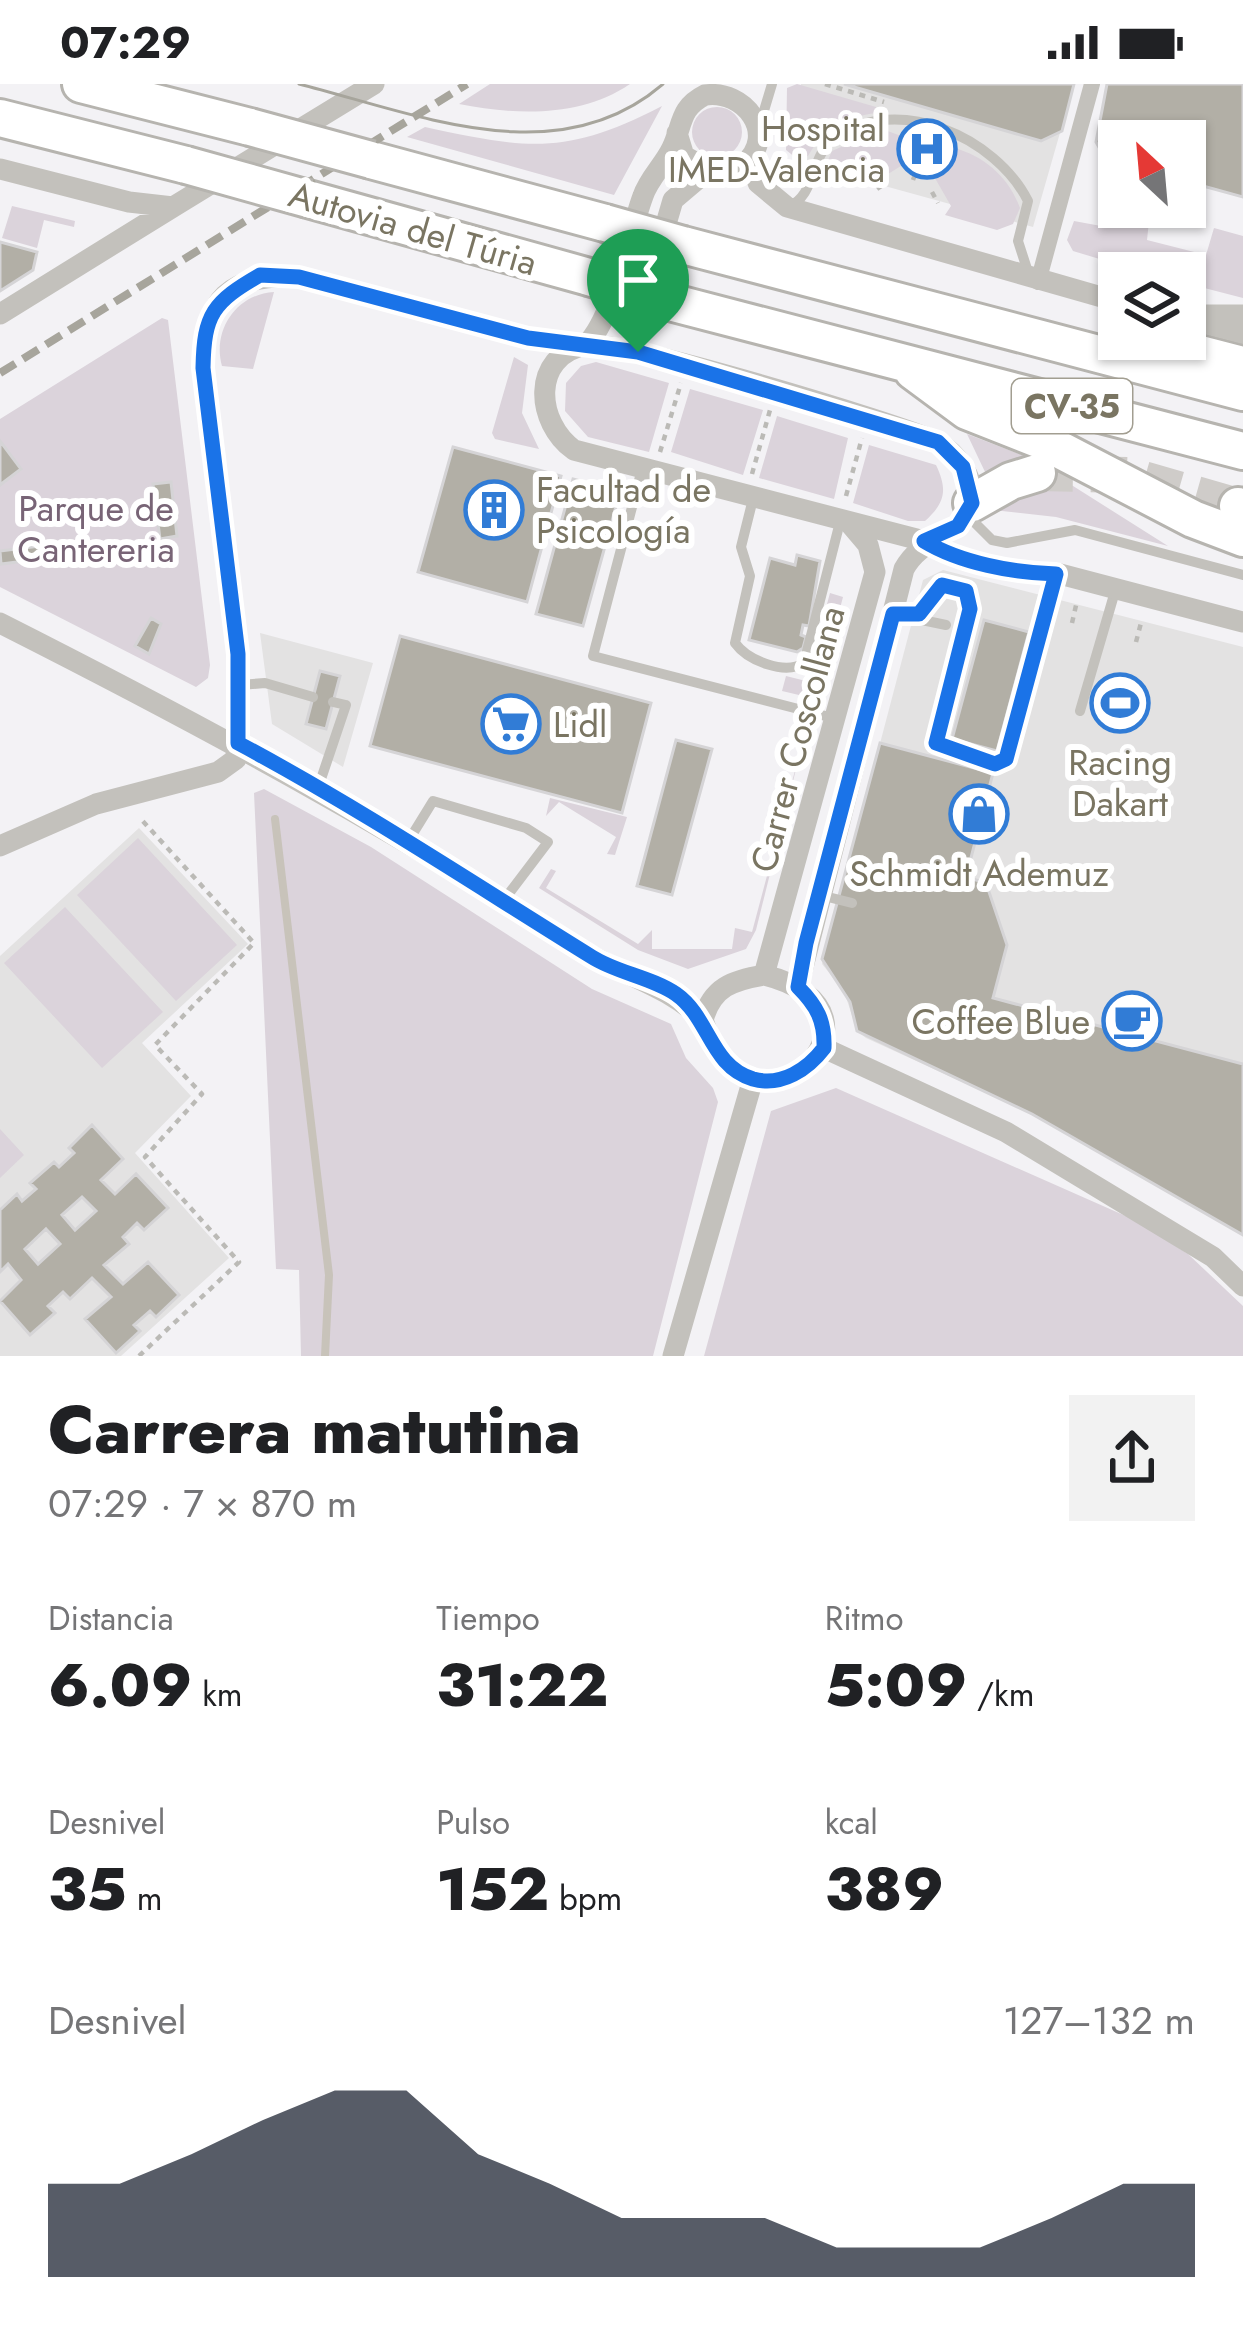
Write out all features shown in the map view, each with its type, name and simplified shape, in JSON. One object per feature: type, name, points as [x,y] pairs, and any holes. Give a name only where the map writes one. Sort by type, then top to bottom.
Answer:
[{"type":"highway","name":"Autovia del Túria","points":[[81,84],[1243,392]]},
{"type":"highway","name":"Autovia del Túria","points":[[18,122],[666,301],[1243,451]]},
{"type":"highway","points":[[885,297],[1098,331]]},
{"type":"highway","points":[[1206,356],[1243,365]]},
{"type":"highway","points":[[901,362],[967,412],[1043,441],[1156,502],[1241,517]]},
{"type":"highway","points":[[969,509],[1037,473]]},
{"type":"street","points":[[0,314],[374,84]]},
{"type":"street","points":[[1035,281],[1093,84]]},
{"type":"street","points":[[547,376],[565,354],[584,345],[601,325],[644,192],[685,110],[720,89],[747,93],[758,183],[787,207],[1098,297]]},
{"type":"street","points":[[677,134],[684,156],[706,172],[725,172],[754,148]]},
{"type":"street","points":[[0,170],[129,202],[173,207]]},
{"type":"street","points":[[638,352],[634,333],[673,200],[706,172]]},
{"type":"street","points":[[0,846],[122,796],[218,772],[236,759],[240,685],[203,368],[204,327],[224,296],[260,275],[299,277],[528,338],[638,352],[938,442],[963,467],[969,509],[958,526],[924,541]]},
{"type":"street","points":[[1206,317],[1243,315]]},
{"type":"street","points":[[1206,323],[1243,333]]},
{"type":"street","points":[[528,338],[547,376],[545,412],[561,441],[574,450],[752,490],[1028,573],[1056,574],[1243,622]]},
{"type":"street","name":"Carrer Coscollana","points":[[764,975],[875,572],[868,545],[845,518]]},
{"type":"street","name":"Carrer Coscollana","points":[[798,987],[818,895],[903,615],[904,568],[924,541]]},
{"type":"street","points":[[0,623],[238,743],[410,840],[598,961],[674,993],[703,1020],[718,1056],[753,1079],[789,1077],[824,1048]]},
{"type":"street","points":[[703,1020],[715,993],[727,984],[764,975],[798,987],[821,1016],[824,1048]]},
{"type":"street","points":[[674,993],[715,993]]},
{"type":"street","points":[[824,1048],[1006,1132],[1214,1257],[1243,1286]]},
{"type":"street","points":[[673,1356],[753,1079]]},
{"type":"lane","points":[[754,148],[772,84]]},
{"type":"lane","points":[[787,207],[806,193],[813,166],[834,138],[877,121],[932,126],[985,150],[1014,178],[1028,201],[1018,251],[1035,281]]},
{"type":"lane","points":[[650,464],[593,656],[837,719]]},
{"type":"lane","points":[[752,490],[741,547],[750,576],[735,643],[747,657],[788,669],[804,662],[845,518]]},
{"type":"lane","points":[[969,509],[992,540],[1006,544],[1075,530],[1243,575]]},
{"type":"lane","points":[[903,615],[925,609],[932,592],[942,585],[961,587],[970,597],[936,743],[995,764],[1006,759],[1056,574]]},
{"type":"lane","points":[[1080,711],[1116,588]]},
{"type":"lane","points":[[903,615],[946,625]]},
{"type":"lane","points":[[240,685],[265,683],[313,697]]},
{"type":"lane","points":[[318,788],[346,705],[333,702]]},
{"type":"lane","points":[[410,840],[434,801],[526,828],[548,842],[504,901]]},
{"type":"lane","points":[[818,895],[852,903]]},
{"type":"path","points":[[913,180],[932,126]]},
{"type":"path","points":[[877,189],[887,182]]},
{"type":"path","points":[[932,192],[938,203]]},
{"type":"path","points":[[650,464],[681,383]]},
{"type":"path","points":[[752,490],[770,410]]},
{"type":"path","points":[[845,518],[862,438]]},
{"type":"path","points":[[1072,623],[1078,601]]},
{"type":"path","points":[[1136,642],[1142,619]]},
{"type":"path","points":[[122,796],[254,943],[155,1045],[202,1094],[145,1157],[239,1262],[139,1356]]},
{"type":"shaded area","name":"Hospital IMED-Valencia","points":[[801,84],[1074,84],[1033,227],[794,161]]},
{"type":"shaded area","points":[[943,570],[1243,647],[1243,1235],[1032,1114],[866,1038],[857,1031],[844,991],[822,964],[923,580]]},
{"type":"shaded area","points":[[260,633],[373,663],[343,767],[272,724]]},
{"type":"shaded area","points":[[139,828],[248,944],[142,1043],[191,1096],[135,1153],[229,1258],[121,1356],[0,1356],[0,956]]},
{"type":"green space","points":[[490,84],[630,84],[590,103],[547,111],[459,104]]},
{"type":"green space","points":[[797,84],[876,107],[876,113],[836,126],[808,156],[796,158],[786,150],[787,88]]},
{"type":"green space","points":[[662,106],[614,195],[407,137],[425,127],[546,144],[599,133]]},
{"type":"green space","points":[[717,107],[735,114],[742,132],[735,150],[717,157],[699,150],[692,132],[699,114]]},
{"type":"green space","points":[[882,129],[904,137],[904,164],[877,181],[834,184],[825,167],[832,151]]},
{"type":"green space","points":[[954,148],[986,163],[1002,178],[1020,208],[1013,224],[997,230],[945,215],[951,206],[928,166],[937,151]]},
{"type":"green space","points":[[12,206],[75,221],[74,227],[44,220],[37,248],[2,238]]},
{"type":"green space","points":[[1074,221],[1098,228],[1148,228],[1147,240],[1194,252],[1098,252],[1098,259],[1073,251],[1067,240]]},
{"type":"green space","points":[[1214,228],[1243,236],[1243,298],[1206,288],[1206,255]]},
{"type":"green space","points":[[274,292],[253,369],[222,366],[221,340],[230,317],[248,299]]},
{"type":"green space","name":"Parque de Cantereria","points":[[162,318],[168,320],[210,665],[208,678],[196,687],[0,587],[0,419]]},
{"type":"green space","points":[[514,357],[528,365],[522,413],[539,449],[495,439],[492,433]]},
{"type":"green space","points":[[596,362],[669,383],[649,452],[588,437],[565,411],[566,383],[581,366]]},
{"type":"green space","points":[[690,389],[763,410],[743,475],[671,452]]},
{"type":"green space","points":[[777,416],[848,438],[834,499],[759,478]]},
{"type":"green space","points":[[967,434],[1027,457],[986,474]]},
{"type":"green space","points":[[869,445],[936,465],[942,496],[925,521],[908,521],[853,503]]},
{"type":"green space","points":[[1062,479],[1168,546],[1056,517],[993,510],[1039,481]]},
{"type":"green space","points":[[830,593],[843,597],[816,699],[782,691],[786,676],[806,681]]},
{"type":"green space","points":[[805,733],[756,930],[746,949],[688,969],[638,950],[539,888],[551,869],[556,871],[546,888],[638,944],[652,930],[652,949],[732,949],[735,928],[752,932]]},
{"type":"green space","points":[[264,789],[371,847],[592,989],[671,1024],[686,1058],[713,1088],[718,1102],[653,1356],[301,1356],[299,1270],[276,1269],[254,793]]},
{"type":"green space","points":[[550,798],[627,817],[615,855],[607,854],[616,837],[559,802],[546,816]]},
{"type":"green space","points":[[138,838],[237,945],[176,1001],[77,895]]},
{"type":"green space","points":[[65,907],[163,1012],[102,1068],[4,963]]},
{"type":"green space","points":[[836,1088],[1137,1221],[1188,1254],[1243,1306],[1243,1356],[704,1356],[771,1111]]},
{"type":"green space","points":[[0,1129],[24,1155],[0,1178]]},
{"type":"building","points":[[844,84],[1074,84],[1062,131],[1041,141]]},
{"type":"building","points":[[1107,84],[1243,84],[1243,197],[1206,187],[1206,120],[1100,120]]},
{"type":"building","points":[[0,242],[37,252],[33,270],[0,291]]},
{"type":"building","points":[[0,441],[21,469],[0,485]]},
{"type":"building","name":"Facultad de Psicología","points":[[453,447],[561,476],[527,602],[418,572]]},
{"type":"building","points":[[573,479],[620,492],[583,626],[536,614]]},
{"type":"building","points":[[171,482],[177,536],[160,539],[153,484]]},
{"type":"building","points":[[56,544],[57,557],[1,564],[0,551]]},
{"type":"building","points":[[797,555],[820,561],[809,626],[803,625],[801,635],[806,637],[803,648],[797,652],[749,640],[770,558],[795,565]]},
{"type":"building","points":[[151,618],[161,624],[149,654],[135,646]]},
{"type":"building","points":[[984,620],[1029,632],[997,751],[952,739]]},
{"type":"building","name":"Lidl","points":[[400,636],[651,703],[622,813],[370,746]]},
{"type":"building","points":[[320,671],[340,676],[326,729],[306,724]]},
{"type":"building","points":[[676,740],[712,749],[672,895],[637,886]]},
{"type":"building","points":[[880,743],[993,773],[966,877],[986,883],[1007,945],[993,998],[1243,1064],[1243,1235],[1032,1114],[857,1031],[850,1002],[822,959]]},
{"type":"building","points":[[92,1125],[123,1159],[101,1180],[115,1194],[136,1174],[168,1208],[144,1230],[137,1223],[123,1237],[129,1244],[104,1265],[123,1284],[148,1262],[179,1295],[156,1317],[150,1311],[134,1325],[140,1331],[116,1353],[85,1319],[111,1297],[92,1278],[70,1299],[63,1292],[48,1306],[55,1313],[30,1335],[0,1301],[21,1280],[8,1264],[0,1272],[0,1210],[17,1194],[22,1201],[36,1189],[30,1183],[54,1162],[59,1167],[74,1153],[69,1148]],"holes":[[[82,1197],[96,1211],[75,1230],[62,1215]],[[46,1229],[60,1244],[38,1264],[25,1249]]]},
{"type":"waterway","points":[[275,819],[329,1275],[325,1356]]},
{"type":"tunnel","points":[[1037,473],[1129,475],[1238,506]]},
{"type":"tram line","points":[[299,84],[438,121],[533,132],[578,127],[622,111],[663,84]]},
{"type":"railway","points":[[0,373],[467,84]]},
{"type":"place","name":"Hospital IMED-Valencia","points":[[927,149]]},
{"type":"place","name":"Facultad de Psicología","points":[[494,510]]},
{"type":"place","name":"Racing Dakart","points":[[1120,703]]},
{"type":"place","name":"Lidl","points":[[511,724]]},
{"type":"place","name":"Schmidt Ademuz","points":[[979,814]]},
{"type":"place","name":"Coffee Blue","points":[[1132,1021]]},
{"type":"route","points":[[260,275],[299,277],[528,338],[638,352],[938,442],[963,467],[972,503],[958,526],[924,541],[940,550],[1028,573],[1056,574],[1006,759],[995,764],[946,751],[936,743],[934,732],[970,609],[966,591],[953,584],[942,585],[919,614],[893,614],[798,987],[821,1016],[824,1048],[803,1070],[772,1081],[753,1079],[718,1056],[703,1020],[674,993],[598,961],[410,840],[238,743],[238,654],[203,368],[204,327],[224,296],[260,275]]}]
